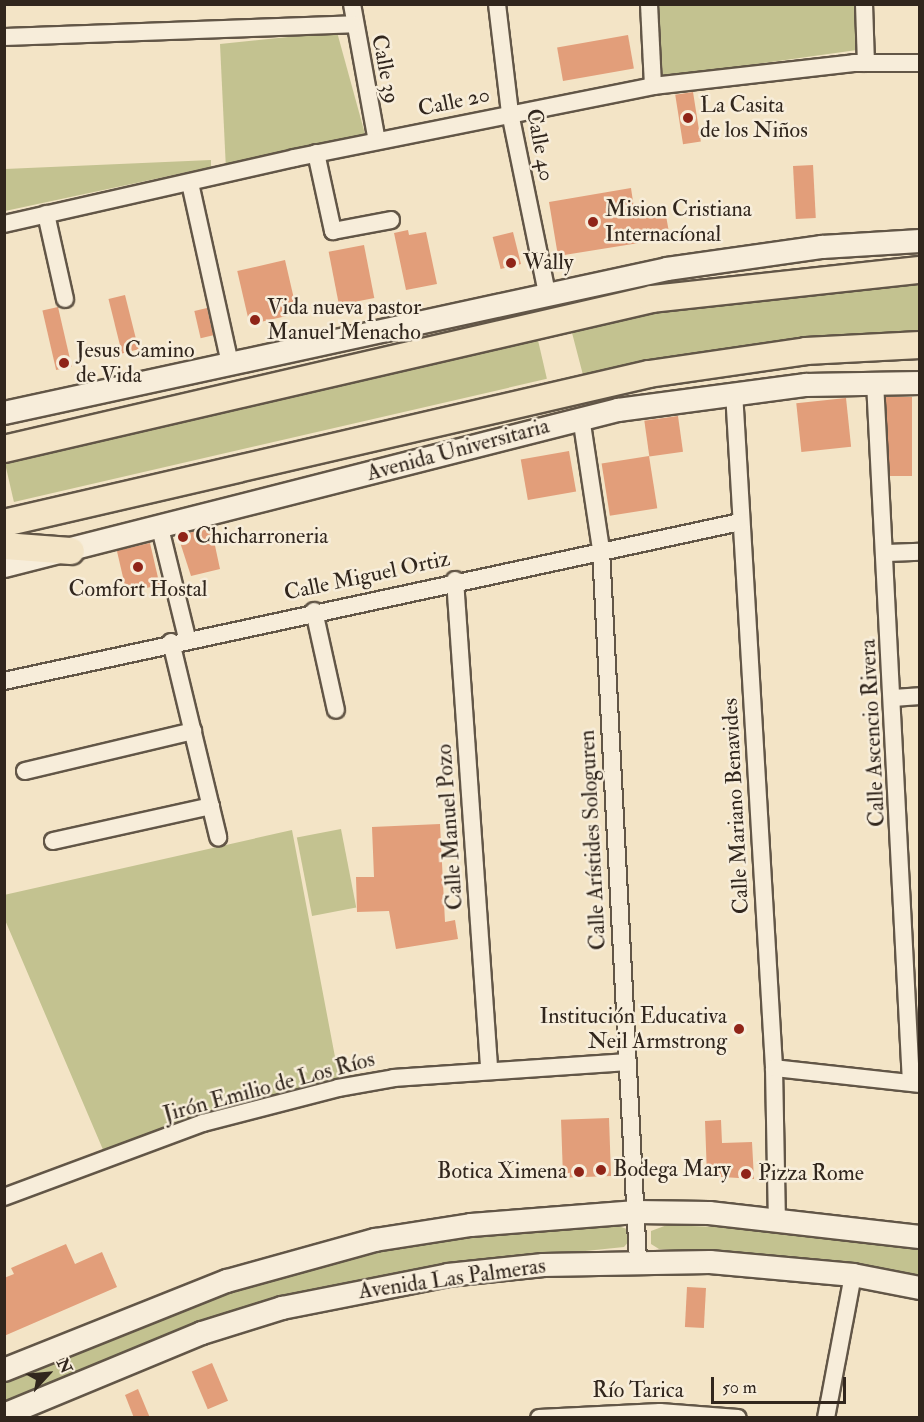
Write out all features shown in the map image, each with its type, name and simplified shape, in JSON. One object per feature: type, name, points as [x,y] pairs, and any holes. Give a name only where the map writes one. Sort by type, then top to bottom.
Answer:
[{"type":"main road","points":[[4,413],[547,294],[762,254],[920,241]]},
{"type":"main road","points":[[4,449],[652,299],[920,270]]},
{"type":"main road","name":"Avenida Universitaria","points":[[4,523],[649,374],[806,351],[920,345]]},
{"type":"main road","name":"Avenida Universitaria","points":[[4,566],[160,528],[581,417],[734,392],[876,382],[920,383]]},
{"type":"main road","points":[[4,546],[71,550]]},
{"type":"main road","name":"Avenida Las Palmeras","points":[[4,1370],[140,1311],[308,1257],[471,1225],[636,1212],[777,1218],[920,1237]]},
{"type":"main road","name":"Avenida Las Palmeras","points":[[4,1415],[122,1361],[282,1308],[448,1275],[638,1261],[853,1275],[920,1288]]},
{"type":"street","name":"Calle 39","points":[[352,4],[353,24],[377,141]]},
{"type":"street","name":"Calle 40","points":[[497,4],[510,113],[547,294]]},
{"type":"street","points":[[649,4],[653,87]]},
{"type":"street","points":[[864,4],[866,63]]},
{"type":"street","points":[[4,37],[353,24]]},
{"type":"street","name":"Calle 20","points":[[4,224],[316,153],[510,113],[653,87],[866,63],[920,63]]},
{"type":"street","points":[[316,153],[333,231],[391,220]]},
{"type":"street","points":[[190,183],[230,363]]},
{"type":"street","points":[[46,214],[64,299]]},
{"type":"street","name":"Calle Ascencio Rivera","points":[[876,382],[893,698],[912,942],[915,1083]]},
{"type":"street","name":"Calle Mariano Benavides","points":[[734,392],[774,1068],[777,1218]]},
{"type":"street","name":"Calle Arístides Sologuren","points":[[581,417],[601,550],[638,1261]]},
{"type":"street","name":"Calle Miguel Ortiz","points":[[4,681],[455,580],[740,522]]},
{"type":"street","points":[[160,528],[193,731],[218,837]]},
{"type":"street","points":[[887,553],[920,552]]},
{"type":"street","name":"Calle Manuel Pozo","points":[[455,580],[489,1071]]},
{"type":"street","points":[[314,611],[336,710]]},
{"type":"street","points":[[893,698],[920,696]]},
{"type":"street","points":[[25,771],[193,731]]},
{"type":"street","points":[[53,841],[211,806]]},
{"type":"street","name":"Jirón Emilio de Los Ríos","points":[[7,1191],[203,1123],[338,1088],[489,1071],[627,1062]]},
{"type":"street","points":[[774,1068],[915,1083]]},
{"type":"street","points":[[826,1418],[853,1275]]},
{"type":"street","name":"Río Tarica","points":[[539,1418],[660,1412],[738,1418]]},
{"type":"shaded area","points":[[657,5],[855,5],[857,50],[663,77]]},
{"type":"shaded area","points":[[337,32],[365,134],[226,170],[220,44]]},
{"type":"shaded area","points":[[211,160],[211,167],[5,211],[5,169]]},
{"type":"shaded area","points":[[919,281],[919,331],[782,342],[583,375],[571,329],[684,306]]},
{"type":"shaded area","points":[[537,336],[547,379],[14,502],[4,459]]},
{"type":"shaded area","points":[[341,829],[356,908],[312,916],[297,838]]},
{"type":"shaded area","points":[[292,830],[339,1078],[225,1109],[104,1152],[5,920],[4,895]]},
{"type":"shaded area","points":[[615,1225],[627,1229],[630,1240],[624,1247],[431,1267],[285,1299],[5,1409],[5,1382],[201,1299],[420,1242]]},
{"type":"shaded area","points":[[667,1225],[765,1229],[919,1248],[919,1275],[831,1260],[659,1249],[651,1244],[651,1231]]},
{"type":"building","points":[[628,35],[634,68],[563,81],[557,48]]},
{"type":"building","name":"La Casita de los Niños","points":[[693,92],[701,141],[683,144],[675,95]]},
{"type":"building","points":[[813,165],[816,218],[796,219],[793,166]]},
{"type":"building","points":[[631,188],[635,215],[665,210],[670,238],[558,256],[549,202]]},
{"type":"building","points":[[408,230],[409,235],[426,232],[437,284],[406,290],[394,233]]},
{"type":"building","points":[[513,232],[521,264],[501,269],[493,237]]},
{"type":"building","points":[[364,245],[374,298],[339,305],[329,252]]},
{"type":"building","points":[[285,260],[297,314],[250,325],[237,271]]},
{"type":"building","points":[[125,295],[139,349],[122,353],[109,299]]},
{"type":"building","points":[[58,307],[72,366],[56,370],[42,311]]},
{"type":"building","points":[[207,308],[213,335],[201,338],[194,311]]},
{"type":"building","points":[[886,397],[912,397],[912,476],[886,476]]},
{"type":"building","points":[[846,398],[851,447],[801,452],[796,403]]},
{"type":"building","points":[[678,416],[683,452],[649,456],[644,421]]},
{"type":"building","points":[[569,451],[576,491],[528,500],[521,460]]},
{"type":"building","points":[[649,456],[657,508],[610,516],[602,464]]},
{"type":"building","points":[[211,527],[220,569],[191,576],[178,536]]},
{"type":"building","name":"Comfort Hostal","points":[[150,543],[160,585],[127,593],[117,551]]},
{"type":"building","points":[[440,824],[445,922],[455,920],[458,939],[396,949],[389,911],[357,912],[356,877],[374,877],[372,827]]},
{"type":"building","points":[[609,1118],[611,1176],[563,1178],[561,1120]]},
{"type":"building","points":[[721,1120],[722,1143],[752,1142],[754,1179],[707,1176],[705,1121]]},
{"type":"building","points":[[66,1244],[75,1264],[102,1252],[117,1287],[4,1336],[4,1278],[14,1274],[11,1268]]},
{"type":"building","points":[[687,1287],[706,1288],[704,1328],[685,1327]]},
{"type":"building","points":[[212,1363],[228,1401],[208,1409],[192,1372]]},
{"type":"building","points":[[138,1389],[150,1418],[134,1418],[125,1395]]},
{"type":"place","name":"La Casita de los Niños","points":[[688,118]]},
{"type":"place","name":"Mision Cristiana Internacíonal","points":[[593,222]]},
{"type":"place","name":"Wally","points":[[511,263]]},
{"type":"place","name":"Vida nueva pastor Manuel Menacho","points":[[255,320]]},
{"type":"place","name":"Jesus Camino de Vida","points":[[64,363]]},
{"type":"place","name":"Chicharroneria","points":[[183,537]]},
{"type":"place","name":"Comfort Hostal","points":[[138,567]]},
{"type":"place","name":"Institución Educativa Neil Armstrong","points":[[739,1029]]},
{"type":"place","name":"Bodega Mary","points":[[601,1170]]},
{"type":"place","name":"Botica Ximena","points":[[579,1172]]},
{"type":"place","name":"Pizza Rome","points":[[746,1174]]}]
